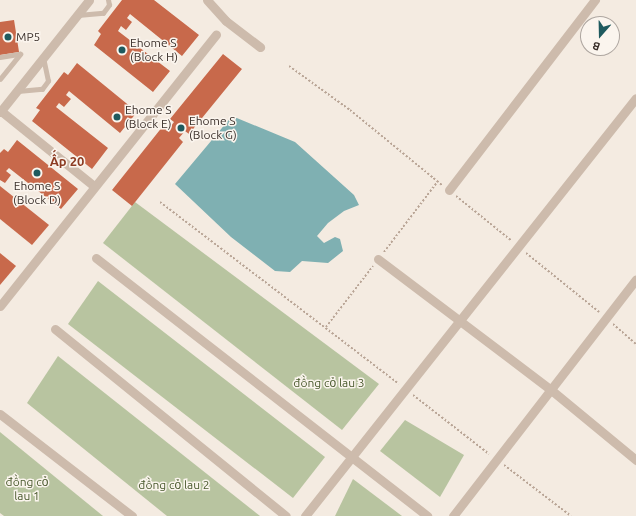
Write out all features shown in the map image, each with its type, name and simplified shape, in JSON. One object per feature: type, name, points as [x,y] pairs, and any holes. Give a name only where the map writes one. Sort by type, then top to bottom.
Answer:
[{"type":"street","points":[[89,0],[0,111],[94,186]]},
{"type":"street","points":[[207,0],[226,21],[260,47]]},
{"type":"street","points":[[449,190],[595,0]]},
{"type":"street","points":[[0,306],[216,34]]},
{"type":"street","points":[[305,516],[636,98]]},
{"type":"street","points":[[96,258],[427,516]]},
{"type":"street","points":[[378,259],[550,390],[636,460]]},
{"type":"street","points":[[453,516],[636,279]]},
{"type":"street","points":[[54,329],[286,516]]},
{"type":"street","points":[[0,414],[132,516]]},
{"type":"lane","points":[[76,16],[103,13],[109,5],[108,0]]},
{"type":"lane","points":[[0,57],[20,54],[0,79]]},
{"type":"lane","points":[[17,91],[42,89],[48,81],[43,57]]},
{"type":"path","points":[[289,66],[350,110],[606,317],[636,344]]},
{"type":"path","points":[[160,202],[571,516]]},
{"type":"green space","name":"đồng cỏ lau 3","points":[[135,202],[379,384],[342,430],[103,243]]},
{"type":"green space","name":"đồng cỏ lau 3","points":[[98,281],[325,457],[293,498],[68,324]]},
{"type":"green space","name":"đồng cỏ lau 2","points":[[58,356],[260,516],[167,516],[27,403]]},
{"type":"green space","points":[[405,420],[464,455],[440,497],[380,451]]},
{"type":"green space","name":"đồng cỏ lau 1","points":[[0,432],[103,516],[4,516],[0,513]]},
{"type":"green space","points":[[353,479],[402,516],[335,516]]},
{"type":"water","points":[[232,116],[295,142],[354,195],[359,205],[344,211],[328,223],[317,236],[324,243],[335,237],[340,239],[343,251],[328,263],[302,261],[290,272],[275,271],[231,237],[175,184]]},
{"type":"building","name":"Ehome S (Block H)","points":[[122,0],[154,0],[199,35],[182,56],[130,14],[127,18],[132,22],[126,30],[121,26],[118,31],[170,71],[153,92],[94,45],[101,34],[98,31]]},
{"type":"building","name":"MP5","points":[[14,20],[19,52],[0,55],[0,22]]},
{"type":"building","name":"Ehome S (Block G)","points":[[223,54],[242,69],[189,134],[185,131],[179,138],[183,142],[132,206],[112,190],[163,126],[168,130],[174,122],[170,119]]},
{"type":"building","name":"Ehome S (Block E)","points":[[77,63],[137,112],[120,133],[69,91],[66,95],[71,99],[64,107],[59,103],[56,107],[108,148],[92,169],[32,121],[40,110],[36,108],[64,72],[68,75]]},
{"type":"building","name":"Ehome S (Block D)","points":[[17,140],[78,189],[61,209],[9,168],[6,171],[11,175],[5,183],[0,180],[0,153],[4,149],[8,152]]},
{"type":"building","name":"Ehome S (Block D)","points":[[0,186],[49,225],[32,245],[0,219]]},
{"type":"building","points":[[0,253],[16,266],[0,285]]},
{"type":"place","name":"MP5","points":[[8,37]]},
{"type":"place","name":"Ehome S (Block H)","points":[[122,50]]},
{"type":"place","name":"Ehome S (Block E)","points":[[117,117]]},
{"type":"place","name":"Ehome S (Block G)","points":[[181,128]]},
{"type":"place","name":"Ehome S (Block D)","points":[[37,173]]},
{"type":"district","name":"Ấp 20","points":[[67,161]]}]
